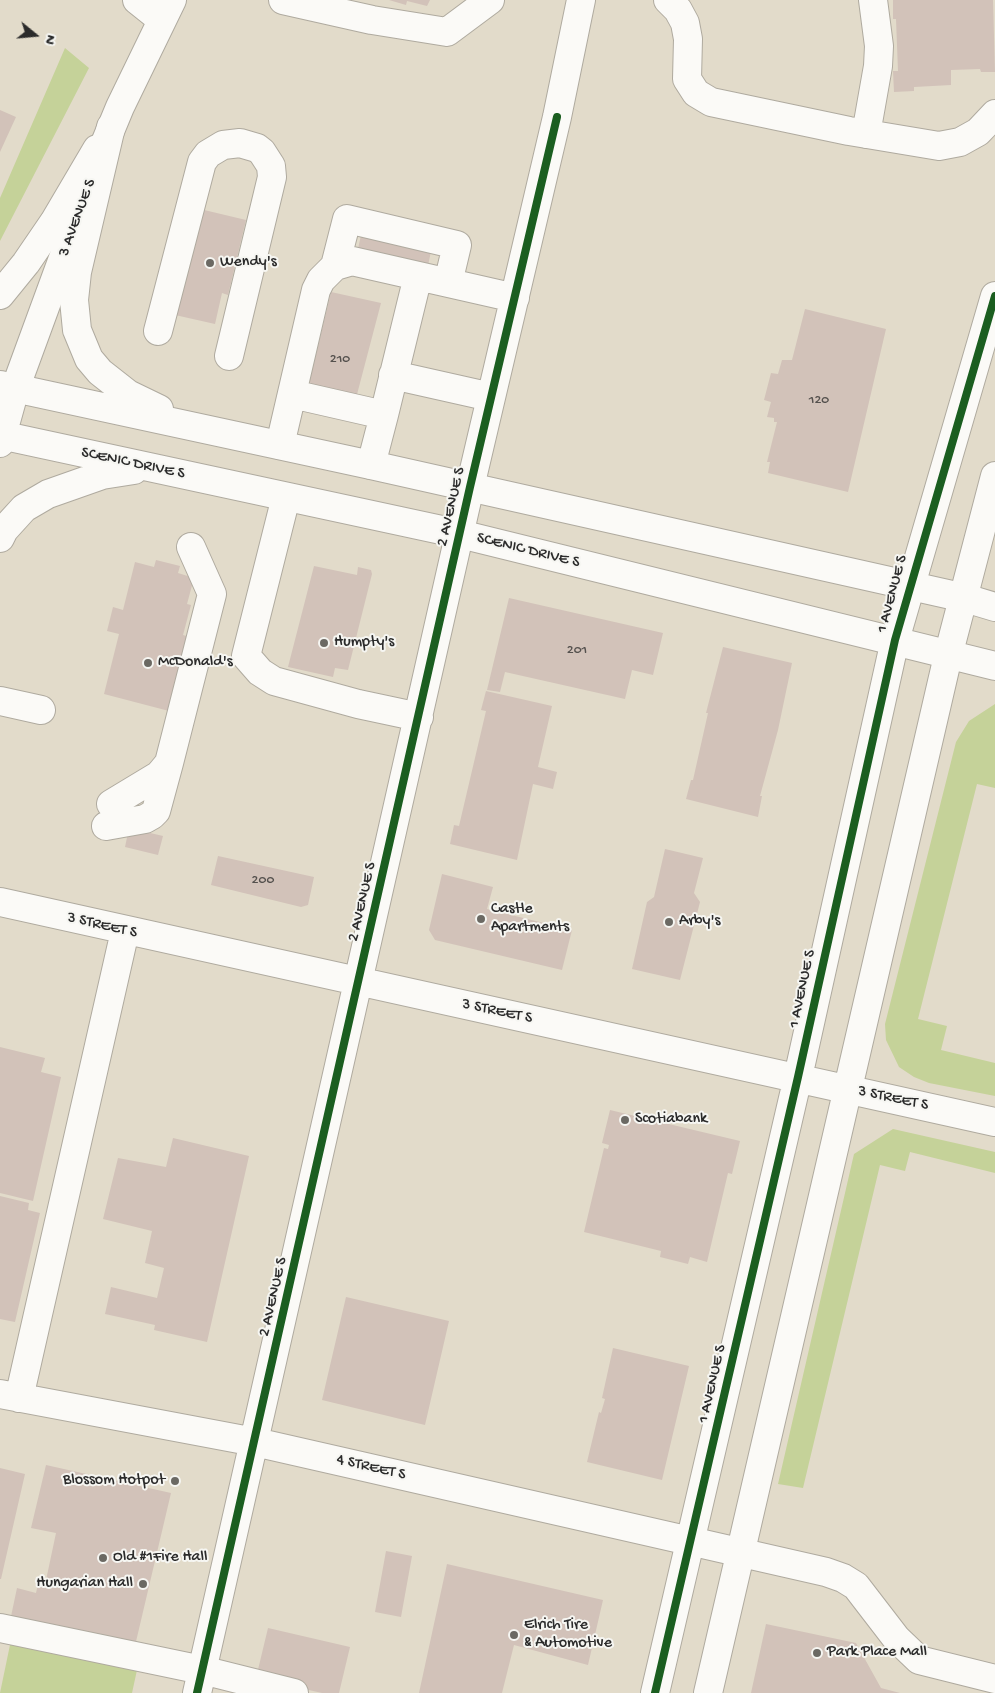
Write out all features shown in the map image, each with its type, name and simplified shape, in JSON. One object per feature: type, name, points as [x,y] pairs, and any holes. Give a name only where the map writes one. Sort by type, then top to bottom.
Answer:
[{"type":"street","points":[[137,0],[167,10]]},
{"type":"street","points":[[283,0],[372,20],[447,32],[490,0]]},
{"type":"street","name":"2 AVENUE S","points":[[200,1682],[470,487],[557,117],[581,0]]},
{"type":"street","points":[[668,0],[678,10],[685,23],[687,79],[703,98],[730,108],[939,146],[960,142],[972,136],[995,114]]},
{"type":"street","points":[[866,134],[879,46],[873,0]]},
{"type":"street","name":"3 AVENUE S","points":[[1,438],[8,387],[111,127],[167,10]]},
{"type":"street","points":[[0,295],[26,263],[54,222],[111,127]]},
{"type":"street","points":[[111,127],[77,272],[74,300],[77,330],[89,359],[110,381],[128,394],[190,425]]},
{"type":"street","points":[[158,331],[202,162],[208,154],[223,145],[240,143],[257,148],[271,166],[272,177],[229,356]]},
{"type":"street","points":[[335,266],[347,219],[458,245],[448,283]]},
{"type":"street","points":[[280,445],[316,290],[321,280],[335,266],[352,261],[515,298]]},
{"type":"street","points":[[371,465],[418,276]]},
{"type":"street","name":"1 AVENUE S","points":[[655,1693],[798,1077],[895,640],[909,586],[995,296]]},
{"type":"street","points":[[393,375],[491,397]]},
{"type":"street","points":[[8,387],[470,487],[964,598],[995,607]]},
{"type":"street","points":[[292,394],[384,415]]},
{"type":"street","name":"SCENIC DRIVE S","points":[[1,438],[460,534],[895,640],[948,656],[995,666]]},
{"type":"street","points":[[0,538],[4,530],[24,508],[48,494],[102,474],[149,468]]},
{"type":"street","points":[[708,1693],[948,656],[995,476]]},
{"type":"street","points":[[286,497],[246,656],[260,672],[274,681],[358,704],[419,717]]},
{"type":"street","points":[[109,815],[159,775],[170,763],[212,594],[190,547]]},
{"type":"street","points":[[0,701],[41,710]]},
{"type":"street","name":"3 STREET S","points":[[0,902],[359,983],[798,1077],[995,1122]]},
{"type":"street","points":[[9,1396],[125,931]]},
{"type":"street","name":"4 STREET S","points":[[9,1396],[255,1442],[771,1558],[843,1578],[856,1586],[896,1638],[919,1660],[995,1679]]},
{"type":"street","points":[[0,1628],[200,1682],[294,1693]]},
{"type":"green space","points":[[65,48],[89,68],[0,241],[0,198]]},
{"type":"green space","points":[[995,704],[995,788],[977,784],[918,1019],[947,1026],[941,1050],[995,1063],[995,1096],[929,1083],[914,1077],[899,1067],[886,1040],[885,1024],[956,742],[969,721]]},
{"type":"green space","points":[[893,1129],[995,1152],[995,1173],[910,1152],[905,1171],[880,1165],[803,1488],[778,1484],[854,1154]]},
{"type":"green space","points":[[11,1640],[137,1670],[132,1693],[0,1693]]},
{"type":"building","points":[[389,0],[430,0],[427,6],[407,1],[406,5]]},
{"type":"building","points":[[893,0],[993,0],[995,72],[981,72],[980,69],[951,70],[951,85],[914,87],[914,91],[894,92],[893,71],[898,71],[896,19],[893,19]]},
{"type":"building","points":[[0,110],[16,117],[0,152]]},
{"type":"building","name":"Wendy's","points":[[200,209],[246,220],[228,295],[222,293],[215,324],[175,315]]},
{"type":"building","points":[[363,226],[433,242],[426,275],[356,258]]},
{"type":"building","points":[[331,292],[381,303],[355,402],[307,392]]},
{"type":"building","points":[[805,309],[886,329],[848,492],[768,473],[770,462],[767,462],[777,422],[774,422],[774,418],[767,417],[771,402],[764,400],[771,373],[778,374],[782,360],[792,360]]},
{"type":"building","name":"McDonald's","points":[[156,560],[180,566],[178,573],[194,578],[187,604],[191,605],[183,635],[190,637],[169,711],[104,694],[119,634],[107,631],[113,607],[123,610],[135,562],[154,567]]},
{"type":"building","name":"Humpty's","points":[[314,566],[357,575],[358,567],[371,570],[372,574],[348,670],[335,668],[333,677],[288,667]]},
{"type":"building","points":[[509,598],[663,633],[653,675],[632,670],[625,699],[505,672],[500,692],[487,690]]},
{"type":"building","points":[[723,647],[792,663],[778,730],[760,796],[762,796],[758,817],[686,799],[691,780],[693,780],[708,713],[706,713]]},
{"type":"building","points":[[486,691],[552,706],[538,767],[557,772],[553,789],[533,784],[517,860],[450,844],[454,825],[459,826],[486,711],[481,710]]},
{"type":"building","points":[[129,828],[163,836],[158,855],[125,847]]},
{"type":"building","name":"Arby's","points":[[665,849],[703,858],[694,893],[700,902],[680,980],[632,969],[647,902],[654,897]]},
{"type":"building","points":[[218,856],[314,877],[308,905],[301,907],[211,885]]},
{"type":"building","name":"Castle Apartments","points":[[442,874],[493,887],[487,909],[572,930],[562,970],[435,940],[429,930]]},
{"type":"building","points":[[0,1047],[45,1058],[41,1072],[61,1077],[33,1201],[0,1193]]},
{"type":"building","points":[[610,1110],[740,1141],[732,1174],[728,1173],[707,1262],[690,1257],[688,1264],[660,1257],[661,1251],[584,1232],[604,1148],[608,1149],[609,1145],[602,1143]]},
{"type":"building","points":[[173,1138],[249,1156],[207,1342],[154,1330],[155,1325],[105,1314],[111,1287],[157,1298],[164,1268],[145,1263],[152,1231],[103,1219],[118,1158],[166,1167]]},
{"type":"building","points":[[0,1196],[29,1203],[28,1210],[40,1213],[15,1322],[0,1319]]},
{"type":"building","points":[[346,1297],[449,1321],[425,1425],[322,1400]]},
{"type":"building","points":[[613,1348],[689,1366],[662,1480],[587,1462],[599,1412],[601,1413],[605,1399],[602,1398]]},
{"type":"building","name":"Old #1Fire Hall","points":[[46,1465],[171,1493],[134,1650],[10,1621],[17,1588],[36,1593],[38,1584],[45,1585],[56,1533],[31,1528]]},
{"type":"building","points":[[0,1468],[25,1474],[1,1579],[0,1579]]},
{"type":"building","points":[[386,1551],[412,1556],[401,1617],[375,1612]]},
{"type":"building","name":"Elrich Tire & Automotive","points":[[447,1564],[603,1600],[588,1665],[514,1645],[502,1693],[419,1693]]},
{"type":"building","name":"Park Place Mall","points":[[766,1624],[856,1643],[881,1688],[900,1693],[751,1693]]},
{"type":"building","points":[[268,1628],[350,1647],[339,1693],[322,1693],[256,1678]]},
{"type":"cycle path","points":[[197,1693],[470,487],[557,117]]},
{"type":"cycle path","points":[[655,1693],[798,1077],[895,640],[995,296]]},
{"type":"place","name":"Wendy's","points":[[210,263]]},
{"type":"place","name":"Humpty's","points":[[324,643]]},
{"type":"place","name":"McDonald's","points":[[148,663]]},
{"type":"place","name":"Castle Apartments","points":[[481,919]]},
{"type":"place","name":"Arby's","points":[[669,922]]},
{"type":"place","name":"Scotiabank","points":[[625,1120]]},
{"type":"place","name":"Blossom Hotpot","points":[[175,1481]]},
{"type":"place","name":"Old #1Fire Hall","points":[[103,1558]]},
{"type":"place","name":"Hungarian Hall","points":[[143,1584]]},
{"type":"place","name":"Elrich Tire & Automotive","points":[[514,1635]]},
{"type":"place","name":"Park Place Mall","points":[[817,1653]]}]
